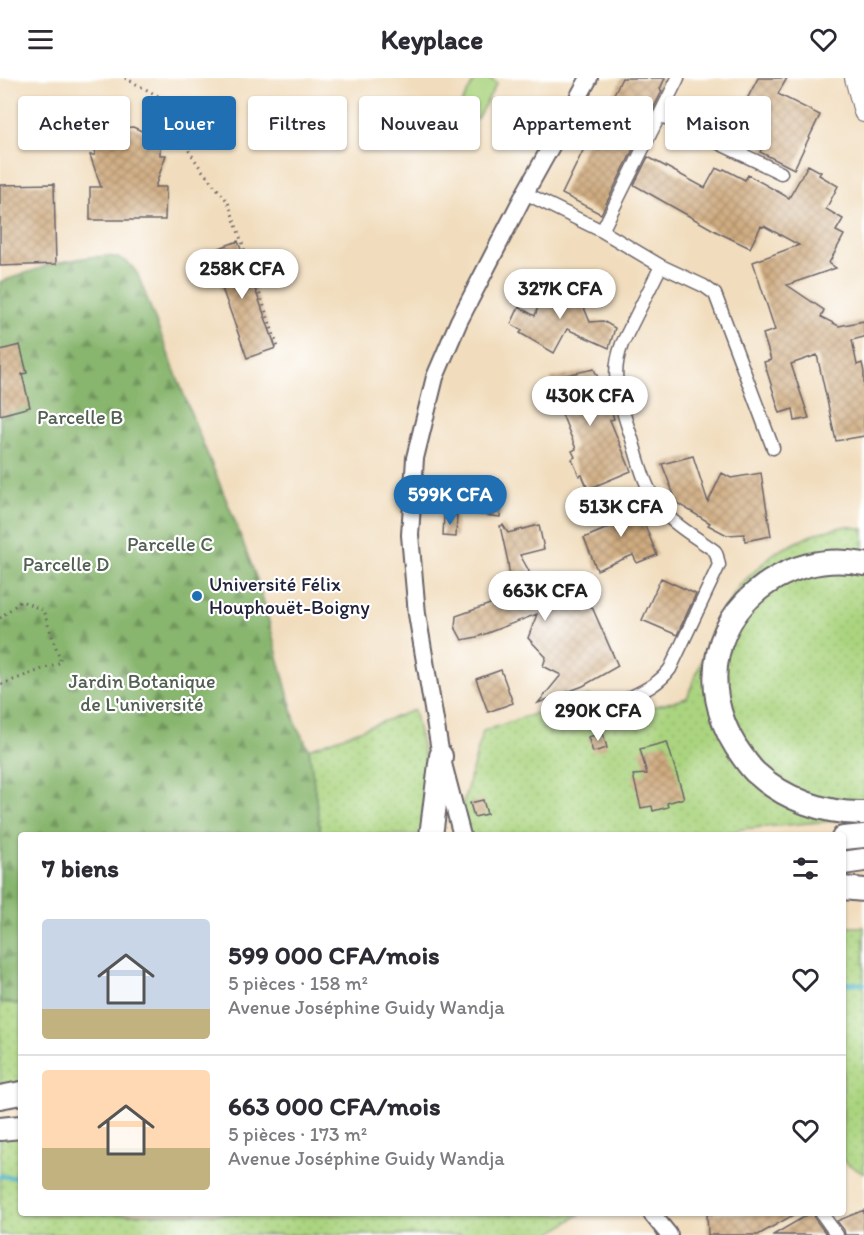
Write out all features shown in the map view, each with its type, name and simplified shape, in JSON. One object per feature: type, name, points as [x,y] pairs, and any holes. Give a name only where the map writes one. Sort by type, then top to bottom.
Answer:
[{"type":"highway","points":[[864,564],[831,561],[805,565],[786,572],[754,592],[729,623],[718,648],[715,691],[724,726],[731,739],[743,759],[767,782],[783,793],[819,807],[864,813]]},
{"type":"highway","points":[[432,832],[441,756]]},
{"type":"highway","points":[[846,838],[864,836]]},
{"type":"highway","points":[[846,863],[864,861]]},
{"type":"highway","points":[[846,888],[864,890]]},
{"type":"highway","points":[[0,1097],[18,1094]]},
{"type":"highway","points":[[0,1105],[18,1107]]},
{"type":"highway","points":[[0,1129],[18,1127]]},
{"type":"main road","points":[[855,78],[864,112]]},
{"type":"street","points":[[461,832],[441,756],[417,614],[410,535],[415,458],[435,377],[459,321],[525,193],[589,78]]},
{"type":"street","points":[[602,231],[678,78]]},
{"type":"street","points":[[660,115],[781,173]]},
{"type":"street","points":[[525,193],[602,231],[661,266],[704,286],[715,294],[773,448]]},
{"type":"street","points":[[627,699],[657,683],[670,669],[719,565],[714,551],[670,518],[658,505],[646,483],[617,385],[619,351],[661,266]]},
{"type":"street","points":[[654,1216],[669,1235]]},
{"type":"street","points":[[823,1216],[837,1235]]},
{"type":"path","points":[[125,78],[162,98],[177,115],[189,151],[201,170],[228,202],[278,347]]},
{"type":"path","points":[[0,618],[21,601],[44,610],[61,662],[0,685]]},
{"type":"green space","points":[[476,78],[489,78],[497,83],[480,114],[480,96],[466,96]]},
{"type":"green space","name":"Jardin Botanique de L'université","points":[[90,257],[119,258],[126,261],[138,275],[260,588],[296,725],[309,749],[321,832],[18,832],[18,1004],[0,1002],[0,282],[55,263]]},
{"type":"green space","points":[[846,526],[864,529],[864,818],[741,829],[733,832],[455,832],[483,731],[590,695],[596,722],[687,698],[716,622],[740,585],[774,553],[816,533]]},
{"type":"green space","points":[[414,710],[426,764],[423,832],[321,832],[309,749]]},
{"type":"green space","points":[[846,927],[864,927],[864,1174],[846,1163]]},
{"type":"green space","points":[[0,1002],[18,1004],[18,1085],[0,1088]]},
{"type":"green space","points":[[18,1134],[18,1216],[577,1216],[549,1235],[0,1235],[0,1135]]},
{"type":"building","points":[[622,78],[665,78],[660,89],[662,91],[653,109],[653,96],[613,96]]},
{"type":"building","points":[[758,78],[787,78],[778,94],[820,115],[794,169],[760,152],[771,150],[771,96],[749,96]]},
{"type":"building","points":[[130,127],[142,131],[142,150],[160,150],[160,155],[166,155],[155,187],[166,187],[165,220],[90,220],[90,187],[101,187],[90,155],[95,155],[95,150],[130,150]]},
{"type":"building","points":[[583,150],[633,150],[601,214],[562,194]]},
{"type":"building","points":[[648,157],[705,188],[716,168],[722,171],[724,169],[745,180],[748,175],[789,198],[808,165],[821,172],[819,175],[838,186],[826,209],[843,219],[836,231],[844,235],[829,263],[836,268],[787,285],[824,310],[821,317],[839,326],[864,321],[864,337],[852,340],[857,365],[862,363],[864,372],[864,436],[836,441],[817,355],[791,364],[809,418],[795,421],[793,409],[780,413],[764,362],[771,360],[763,334],[775,330],[753,262],[799,245],[761,226],[750,248],[634,185]]},
{"type":"building","points":[[54,184],[56,264],[0,266],[0,185]]},
{"type":"building","points":[[238,241],[276,348],[247,358],[209,252]]},
{"type":"building","points":[[547,279],[580,298],[590,322],[603,321],[615,328],[609,348],[567,329],[554,353],[520,333],[522,330],[511,324],[519,307],[535,316]]},
{"type":"building","points":[[20,345],[27,373],[22,374],[30,407],[0,415],[0,350]]},
{"type":"building","points":[[594,369],[603,384],[614,419],[610,420],[631,471],[588,489],[582,475],[579,476],[572,459],[575,457],[572,451],[576,449],[551,378]]},
{"type":"building","points":[[693,456],[708,502],[722,473],[731,478],[761,473],[771,536],[745,541],[744,534],[727,535],[708,525],[710,523],[677,503],[662,464]]},
{"type":"building","points":[[467,491],[502,495],[500,517],[464,513]]},
{"type":"building","points":[[635,504],[657,555],[637,563],[633,555],[597,570],[584,538],[610,527],[608,508]]},
{"type":"building","points":[[444,515],[457,515],[456,537],[443,536]]},
{"type":"building","points":[[503,525],[508,533],[539,525],[544,549],[520,555],[529,571],[524,584],[547,590],[574,604],[577,601],[592,607],[618,666],[583,686],[538,703],[561,675],[543,666],[546,657],[528,638],[537,614],[477,637],[462,640],[455,627],[456,616],[522,595],[509,572],[500,526]]},
{"type":"building","points":[[661,578],[696,594],[677,635],[642,620]]},
{"type":"building","points":[[501,670],[513,703],[488,712],[476,679]]},
{"type":"building","points":[[603,733],[607,748],[593,752],[588,737]]},
{"type":"building","points":[[667,742],[684,798],[667,803],[668,807],[653,811],[652,806],[641,808],[633,775],[647,774],[640,749]]},
{"type":"building","points":[[483,800],[487,814],[474,817],[470,803]]},
{"type":"building","points":[[864,1210],[864,1235],[845,1235],[837,1221]]},
{"type":"building","points":[[707,1216],[791,1216],[758,1235],[708,1235]]},
{"type":"building","points":[[806,1216],[814,1216],[827,1235],[773,1235]]},
{"type":"waterway","points":[[846,983],[864,984]]},
{"type":"waterway","points":[[0,1176],[18,1178]]},
{"type":"place","name":"Université Félix Houphouët-Boigny","points":[[197,596]]},
{"type":"park label","name":"Parcelle B","points":[[80,417]]},
{"type":"park label","name":"Parcelle C","points":[[170,544]]},
{"type":"park label","name":"Parcelle D","points":[[66,564]]}]
